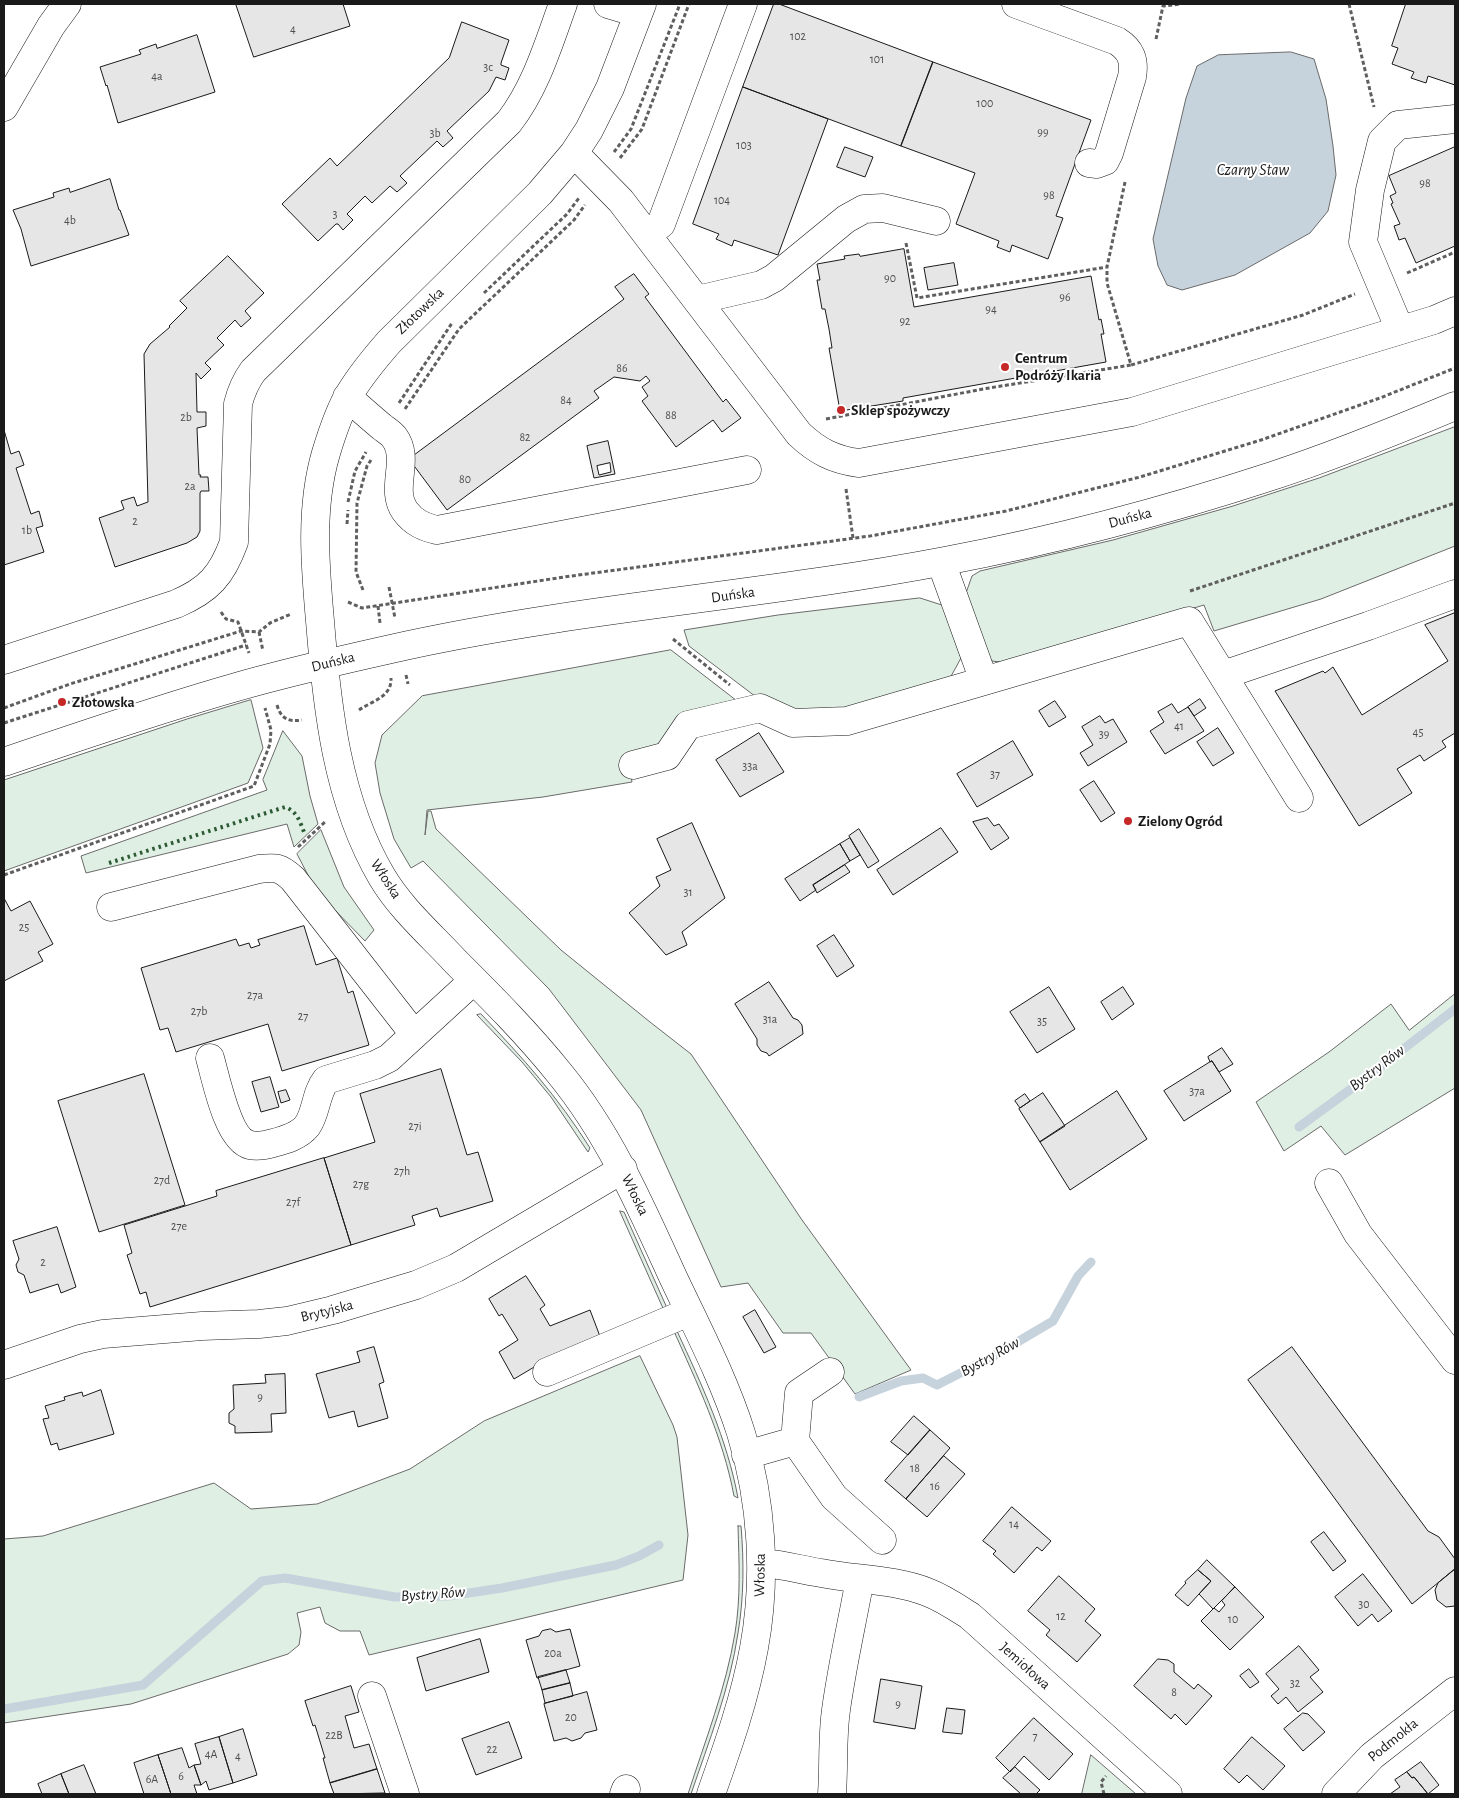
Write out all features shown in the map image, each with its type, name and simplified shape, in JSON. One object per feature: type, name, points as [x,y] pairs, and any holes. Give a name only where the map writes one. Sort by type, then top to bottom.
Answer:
[{"type":"street","points":[[4,660],[176,604],[197,595],[220,572],[228,559],[234,542],[236,528],[238,404],[247,380],[253,371],[509,122],[534,83],[563,4]]},
{"type":"street","points":[[608,4],[640,8]]},
{"type":"street","points":[[647,234],[661,224],[743,4]]},
{"type":"street","points":[[1016,4],[1117,40],[1132,54],[1134,66],[1132,77],[1110,153],[1105,161],[1097,164],[1088,163]]},
{"type":"street","points":[[4,107],[60,7]]},
{"type":"street","name":"Złotowska","points":[[324,664],[315,544],[319,489],[326,454],[347,397],[389,342],[540,193],[574,153],[589,130],[610,88],[640,8]]},
{"type":"street","points":[[1400,330],[1363,242],[1370,190],[1382,142],[1398,126],[1455,119]]},
{"type":"street","points":[[574,153],[621,201],[799,434],[812,446],[825,454],[843,461],[859,463],[1132,412],[1434,320],[1455,311]]},
{"type":"street","points":[[697,300],[761,285],[774,278],[846,219],[864,210],[883,208],[936,220]]},
{"type":"street","points":[[347,397],[394,437],[399,447],[401,460],[398,492],[403,508],[412,520],[424,527],[438,530],[746,470]]},
{"type":"street","name":"Duńska","points":[[4,762],[162,709],[324,664],[442,639],[563,618],[786,588],[941,562],[1028,544],[1146,514],[1282,473],[1455,406]]},
{"type":"street","points":[[941,562],[984,681]]},
{"type":"street","points":[[1222,675],[1368,626],[1455,594]]},
{"type":"street","points":[[633,765],[667,756],[688,725],[760,708],[793,723],[847,721],[1189,620],[1299,798]]},
{"type":"street","name":"Włoska","points":[[324,664],[333,731],[342,775],[362,839],[385,882],[420,925],[520,1026],[564,1079],[588,1112],[622,1170],[731,1406],[756,1497],[760,1531],[761,1584],[754,1647],[738,1716],[711,1794]]},
{"type":"street","points":[[111,907],[259,869],[278,867],[293,879],[414,1034]]},
{"type":"street","points":[[210,1058],[234,1133],[249,1145],[263,1146],[284,1140],[298,1134],[306,1126],[311,1118],[321,1087],[326,1080],[375,1065],[389,1058],[474,980]]},
{"type":"street","name":"Brytyjska","points":[[4,1365],[80,1339],[103,1334],[202,1326],[259,1324],[287,1320],[333,1310],[416,1285],[456,1268],[622,1170]]},
{"type":"street","points":[[1329,1183],[1358,1234],[1455,1360]]},
{"type":"street","points":[[547,1372],[689,1312]]},
{"type":"street","points":[[830,1372],[799,1393],[795,1441],[834,1498],[882,1540]]},
{"type":"street","points":[[746,1455],[795,1441]]},
{"type":"street","name":"Jemiołowa","points":[[761,1563],[780,1564],[821,1573],[898,1584],[926,1591],[949,1602],[970,1616],[1168,1794]]},
{"type":"street","points":[[832,1794],[833,1740],[836,1710],[860,1579]]},
{"type":"street","name":"Podmokła","points":[[1336,1794],[1372,1756],[1455,1691]]},
{"type":"street","points":[[372,1696],[405,1794]]},
{"type":"path","points":[[347,528],[348,502],[355,471],[459,329],[574,220],[631,129],[680,4]]},
{"type":"path","points":[[481,295],[567,214],[642,128],[689,4]]},
{"type":"path","points":[[1154,45],[1162,6],[1181,4]]},
{"type":"path","points":[[1349,4],[1382,142]]},
{"type":"path","points":[[1125,180],[1107,268],[1107,283],[1131,365]]},
{"type":"path","points":[[905,240],[916,298],[1107,268]]},
{"type":"path","points":[[818,420],[984,389],[1131,365],[1303,315],[1455,252]]},
{"type":"path","points":[[363,590],[356,572],[357,503],[367,466],[386,430],[452,323]]},
{"type":"path","points":[[4,708],[70,684],[241,631],[259,632],[270,623],[288,615],[341,602],[349,602],[362,608],[378,606],[574,576],[853,538],[1006,511],[1140,477],[1270,437],[1380,398],[1455,368]]},
{"type":"path","points":[[843,461],[853,538]]},
{"type":"path","points":[[1184,593],[1455,503]]},
{"type":"path","points":[[388,587],[395,618]]},
{"type":"path","points":[[348,592],[349,602]]},
{"type":"path","points":[[378,606],[380,620]]},
{"type":"path","points":[[226,619],[238,622],[251,659]]},
{"type":"path","points":[[673,639],[760,708]]},
{"type":"path","points":[[4,722],[246,645]]},
{"type":"path","points":[[357,711],[386,694],[391,686],[390,673]]},
{"type":"path","points":[[4,875],[254,786],[270,744],[271,730],[263,700]]},
{"type":"path","points":[[276,702],[279,714],[284,718],[295,721],[310,718]]},
{"type":"path","points":[[278,867],[327,820]]},
{"type":"green space","points":[[1455,427],[1455,546],[1321,599],[1214,631],[1204,605],[1009,663],[992,661],[985,651],[966,593],[972,576],[980,571],[1113,540],[1233,506],[1319,478]]},
{"type":"green space","points":[[920,598],[945,606],[961,658],[949,680],[845,711],[794,714],[764,703],[689,646],[684,630],[778,615]]},
{"type":"green space","points":[[671,650],[741,704],[661,748],[628,756],[632,782],[543,797],[427,810],[425,835],[428,811],[431,811],[436,829],[561,950],[691,1054],[802,1220],[911,1370],[855,1394],[811,1333],[783,1333],[748,1283],[721,1287],[641,1110],[549,989],[423,861],[411,868],[394,839],[380,793],[375,763],[382,735],[422,696]]},
{"type":"green space","points":[[251,700],[263,748],[248,783],[4,871],[4,780],[187,719]]},
{"type":"green space","points":[[283,731],[302,756],[318,824],[294,847],[287,824],[86,873],[81,856],[267,790],[263,780]]},
{"type":"green space","points":[[321,830],[344,887],[374,930],[365,941],[324,899],[309,877],[297,854]]},
{"type":"green space","points":[[1455,994],[1455,1088],[1345,1155],[1321,1126],[1284,1151],[1256,1102],[1329,1052],[1391,1004],[1409,1030]]},
{"type":"green space","points":[[481,1014],[526,1062],[553,1095],[590,1148],[588,1152],[551,1097],[522,1062],[477,1015]]},
{"type":"green space","points":[[620,1211],[624,1212],[667,1308],[665,1312]]},
{"type":"green space","points":[[673,1329],[677,1331],[713,1413],[727,1455],[738,1498],[734,1496],[716,1431]]},
{"type":"green space","points":[[640,1356],[677,1437],[688,1535],[683,1580],[369,1655],[360,1631],[340,1631],[325,1623],[320,1607],[297,1613],[301,1632],[299,1645],[288,1654],[131,1704],[4,1723],[4,1539],[43,1536],[214,1483],[251,1509],[317,1504],[410,1469],[484,1421]]},
{"type":"green space","points":[[738,1526],[741,1526],[743,1580],[740,1620],[734,1654],[712,1734],[691,1794],[688,1794],[721,1694],[735,1633],[739,1593]]},
{"type":"green space","points":[[1091,1755],[1136,1794],[1082,1794]]},
{"type":"water","name":"Czarny Staw","points":[[1291,52],[1314,59],[1326,99],[1336,175],[1328,211],[1310,233],[1235,275],[1182,290],[1167,285],[1158,266],[1153,239],[1186,98],[1197,66],[1218,55]]},
{"type":"building","points":[[236,4],[343,4],[350,26],[254,57]]},
{"type":"building","points":[[774,4],[779,4],[933,62],[901,146],[743,87]]},
{"type":"building","points":[[1406,4],[1455,4],[1455,85],[1428,76],[1426,83],[1411,78],[1414,72],[1392,64],[1398,48],[1392,46]]},
{"type":"building","points":[[462,22],[509,40],[501,63],[501,65],[509,68],[505,80],[496,77],[489,91],[447,131],[453,138],[443,147],[437,141],[400,176],[407,183],[397,192],[390,186],[372,203],[365,196],[347,214],[353,220],[343,230],[336,224],[318,241],[282,204],[330,158],[337,166],[449,58]]},
{"type":"building","points":[[197,35],[215,92],[118,123],[100,67],[141,54],[139,50],[156,44],[157,48]]},
{"type":"building","points":[[933,62],[1091,120],[1056,216],[1063,218],[1048,259],[1012,245],[1010,252],[997,247],[999,241],[956,224],[975,173],[901,146]]},
{"type":"building","points":[[743,87],[828,119],[778,255],[734,240],[732,246],[716,239],[719,234],[693,224]]},
{"type":"building","points":[[845,147],[873,157],[865,177],[837,167]]},
{"type":"building","points":[[1455,147],[1455,246],[1416,263],[1405,238],[1399,240],[1394,226],[1400,224],[1391,204],[1393,203],[1390,196],[1396,193],[1389,176]]},
{"type":"building","points":[[110,179],[129,235],[31,266],[21,229],[13,210],[54,197],[53,193],[69,188],[70,192]]},
{"type":"building","points":[[904,249],[914,307],[1091,276],[1099,320],[1101,319],[1104,334],[1101,334],[1106,362],[903,398],[903,401],[840,411],[829,348],[832,348],[829,329],[825,309],[822,309],[817,280],[820,280],[817,264],[845,259],[844,256],[859,254],[860,256]]},
{"type":"building","points":[[228,256],[264,293],[245,311],[251,318],[241,327],[235,320],[217,338],[224,345],[205,363],[211,369],[201,379],[196,373],[197,412],[206,412],[206,426],[197,428],[199,475],[201,475],[200,477],[208,477],[209,491],[201,491],[200,493],[200,531],[197,537],[187,543],[115,567],[99,518],[124,509],[121,501],[134,497],[137,506],[148,502],[144,354],[150,344],[170,327],[187,308],[180,301]]},
{"type":"building","points":[[954,263],[958,285],[928,290],[924,268]]},
{"type":"building","points":[[634,274],[649,294],[645,297],[723,402],[726,399],[741,418],[722,432],[713,420],[676,447],[642,401],[648,396],[642,387],[650,381],[646,376],[640,381],[614,377],[594,391],[599,398],[447,510],[412,463],[414,455],[624,299],[615,287]]},
{"type":"building","points":[[4,430],[11,454],[19,451],[24,465],[16,468],[31,514],[39,511],[43,526],[36,528],[44,552],[4,565]]},
{"type":"building","points":[[608,441],[615,474],[594,478],[587,446]],"holes":[[[610,463],[611,472],[599,475],[597,466]]]},
{"type":"building","points":[[1455,613],[1455,733],[1442,741],[1446,747],[1424,761],[1420,755],[1397,769],[1412,793],[1359,826],[1275,691],[1323,671],[1325,673],[1333,667],[1362,715],[1448,661],[1425,625]]},
{"type":"building","points":[[1200,699],[1206,708],[1194,716],[1188,707]]},
{"type":"building","points":[[1055,701],[1066,717],[1049,727],[1039,711]]},
{"type":"building","points":[[1172,704],[1178,713],[1188,707],[1204,731],[1165,754],[1150,731],[1164,722],[1158,712]]},
{"type":"building","points":[[1100,716],[1105,723],[1113,719],[1127,742],[1088,766],[1080,753],[1093,745],[1082,727]]},
{"type":"building","points":[[1218,728],[1234,753],[1213,766],[1197,742]]},
{"type":"building","points":[[759,733],[784,772],[740,797],[716,760]]},
{"type":"building","points":[[1013,741],[1033,775],[977,807],[957,774]]},
{"type":"building","points":[[1094,781],[1115,813],[1101,822],[1080,790]]},
{"type":"building","points":[[988,818],[994,826],[999,824],[1009,838],[991,850],[973,822]]},
{"type":"building","points":[[692,823],[725,898],[682,932],[687,945],[666,955],[629,913],[660,886],[656,877],[671,870],[657,839]]},
{"type":"building","points":[[941,828],[958,852],[893,895],[877,870]]},
{"type":"building","points":[[859,829],[879,861],[868,868],[849,836]]},
{"type":"building","points":[[850,838],[860,855],[850,861],[840,844]]},
{"type":"building","points":[[840,844],[850,861],[813,885],[816,890],[800,901],[785,879]]},
{"type":"building","points":[[845,865],[850,872],[817,893],[813,885]]},
{"type":"building","points":[[4,901],[11,911],[30,901],[53,944],[38,952],[43,961],[4,981]]},
{"type":"building","points":[[304,926],[316,965],[337,958],[348,993],[353,991],[369,1045],[282,1071],[268,1024],[176,1052],[168,1028],[160,1030],[141,968],[236,939],[239,946],[249,943],[251,948],[260,945],[258,940]]},
{"type":"building","points":[[834,935],[854,966],[837,977],[817,946]]},
{"type":"building","points":[[769,982],[793,1018],[802,1025],[803,1034],[769,1056],[761,1051],[757,1045],[757,1039],[735,1004]]},
{"type":"building","points":[[1049,987],[1075,1029],[1037,1053],[1010,1012]]},
{"type":"building","points":[[1123,987],[1134,1004],[1112,1020],[1101,1002]]},
{"type":"building","points":[[1222,1048],[1233,1064],[1219,1072],[1208,1057]]},
{"type":"building","points":[[1212,1061],[1231,1091],[1184,1121],[1164,1091]]},
{"type":"building","points":[[441,1069],[467,1155],[478,1152],[493,1201],[440,1217],[437,1208],[412,1216],[415,1225],[351,1245],[324,1158],[375,1142],[360,1094]]},
{"type":"building","points":[[144,1074],[185,1205],[99,1232],[58,1101]]},
{"type":"building","points":[[270,1077],[279,1107],[261,1112],[252,1082]]},
{"type":"building","points":[[286,1090],[290,1100],[281,1103],[278,1092]]},
{"type":"building","points":[[1117,1091],[1147,1139],[1070,1190],[1040,1142]]},
{"type":"building","points":[[1043,1093],[1065,1126],[1040,1142],[1019,1109]]},
{"type":"building","points":[[1025,1094],[1030,1101],[1020,1108],[1015,1101]]},
{"type":"building","points":[[324,1158],[351,1245],[150,1307],[146,1292],[140,1294],[127,1255],[132,1253],[124,1225],[217,1196],[216,1191]]},
{"type":"building","points":[[57,1227],[76,1287],[61,1293],[58,1284],[30,1293],[24,1275],[18,1272],[16,1265],[19,1259],[13,1241]]},
{"type":"building","points":[[526,1276],[545,1305],[540,1309],[550,1326],[590,1310],[601,1339],[541,1363],[514,1379],[499,1352],[518,1340],[502,1314],[499,1316],[489,1299]]},
{"type":"building","points":[[755,1310],[776,1347],[764,1353],[743,1317]]},
{"type":"building","points":[[374,1347],[384,1382],[379,1384],[388,1418],[358,1427],[354,1411],[329,1418],[316,1374],[360,1362],[357,1352]]},
{"type":"building","points":[[1292,1347],[1428,1531],[1439,1537],[1455,1559],[1455,1569],[1412,1604],[1248,1380]]},
{"type":"building","points":[[285,1374],[286,1413],[271,1414],[272,1432],[235,1433],[235,1426],[229,1423],[229,1413],[234,1409],[233,1385],[266,1383],[265,1375]]},
{"type":"building","points":[[101,1390],[114,1434],[59,1450],[57,1443],[51,1445],[43,1419],[49,1418],[45,1406],[65,1400],[64,1397],[82,1392],[83,1396]]},
{"type":"building","points":[[914,1416],[930,1430],[908,1455],[891,1442]]},
{"type":"building","points":[[930,1430],[950,1448],[906,1499],[885,1481]]},
{"type":"building","points":[[944,1456],[965,1474],[927,1517],[906,1499]]},
{"type":"building","points":[[1012,1507],[1051,1541],[1042,1551],[1037,1547],[1014,1573],[993,1554],[996,1551],[983,1541]]},
{"type":"building","points":[[1324,1532],[1346,1561],[1333,1571],[1311,1542]]},
{"type":"building","points":[[1207,1560],[1235,1587],[1213,1609],[1199,1594],[1211,1581],[1198,1570]]},
{"type":"building","points":[[1455,1569],[1455,1606],[1446,1607],[1437,1600],[1435,1590],[1438,1583]]},
{"type":"building","points":[[1198,1570],[1211,1581],[1188,1606],[1175,1595]]},
{"type":"building","points":[[1363,1574],[1392,1611],[1378,1622],[1372,1614],[1358,1626],[1335,1597]]},
{"type":"building","points":[[1059,1576],[1095,1609],[1085,1621],[1101,1635],[1077,1662],[1046,1635],[1050,1630],[1028,1611]]},
{"type":"building","points":[[1235,1587],[1264,1617],[1230,1650],[1201,1621],[1214,1608],[1219,1612],[1225,1605],[1222,1601]]},
{"type":"building","points":[[551,1629],[556,1632],[570,1629],[580,1666],[537,1678],[526,1640],[539,1636],[542,1631]]},
{"type":"building","points":[[480,1639],[489,1672],[426,1691],[417,1658]]},
{"type":"building","points":[[1299,1646],[1319,1670],[1310,1677],[1323,1692],[1298,1712],[1286,1697],[1278,1704],[1271,1696],[1279,1689],[1266,1674]]},
{"type":"building","points":[[1158,1659],[1168,1660],[1174,1664],[1174,1672],[1194,1689],[1198,1684],[1212,1696],[1186,1725],[1175,1714],[1171,1719],[1134,1686]]},
{"type":"building","points":[[1249,1669],[1259,1682],[1250,1688],[1240,1676]]},
{"type":"building","points":[[566,1670],[570,1683],[542,1690],[538,1677]]},
{"type":"building","points":[[881,1679],[922,1686],[915,1729],[874,1722]]},
{"type":"building","points":[[570,1683],[573,1696],[545,1703],[542,1690]]},
{"type":"building","points":[[351,1686],[359,1712],[345,1716],[354,1748],[369,1744],[377,1769],[330,1783],[315,1725],[313,1726],[305,1701]]},
{"type":"building","points":[[587,1692],[597,1730],[585,1733],[581,1738],[572,1741],[566,1738],[554,1741],[544,1704]]},
{"type":"building","points":[[947,1708],[965,1710],[962,1734],[943,1732]]},
{"type":"building","points":[[1303,1713],[1308,1714],[1325,1732],[1303,1751],[1284,1729]]},
{"type":"building","points":[[1034,1718],[1073,1754],[1049,1780],[1024,1756],[1010,1772],[996,1758]]},
{"type":"building","points":[[509,1722],[522,1758],[476,1775],[462,1739]]},
{"type":"building","points":[[243,1729],[257,1775],[233,1783],[219,1737]]},
{"type":"building","points":[[219,1737],[233,1783],[209,1790],[206,1781],[201,1785],[194,1765],[201,1764],[195,1744]]},
{"type":"building","points":[[1252,1737],[1285,1766],[1263,1790],[1247,1775],[1239,1783],[1224,1769]]},
{"type":"building","points":[[182,1748],[189,1768],[194,1765],[201,1785],[194,1785],[197,1794],[171,1794],[158,1755]]},
{"type":"building","points":[[158,1755],[171,1794],[144,1794],[134,1763]]},
{"type":"building","points":[[1421,1762],[1439,1785],[1428,1794],[1414,1777],[1412,1778],[1407,1772]]},
{"type":"building","points":[[84,1765],[96,1794],[69,1794],[61,1774]]},
{"type":"building","points":[[1015,1767],[1040,1790],[1036,1794],[1021,1794],[1003,1778]]},
{"type":"building","points":[[377,1769],[385,1793],[334,1794],[330,1783]]},
{"type":"building","points":[[1407,1772],[1412,1778],[1414,1777],[1428,1794],[1390,1794],[1400,1787],[1395,1780]]},
{"type":"building","points":[[61,1774],[69,1794],[42,1794],[38,1784]]},
{"type":"waterway","name":"Bystry Rów","points":[[1299,1127],[1455,1009]]},
{"type":"waterway","name":"Bystry Rów","points":[[859,1397],[901,1381],[923,1378],[937,1385],[992,1357],[1053,1321],[1078,1276],[1091,1262]]},
{"type":"waterway","name":"Bystry Rów","points":[[4,1709],[143,1685],[262,1581],[285,1578],[395,1597],[449,1596],[502,1588],[616,1565],[639,1556],[659,1545]]},
{"type":"hedge","points":[[109,863],[285,807],[295,814],[304,832]]},
{"type":"place","name":"Centrum Podróży Ikaria","points":[[1005,367]]},
{"type":"place","name":"Sklep spożywczy","points":[[841,410]]},
{"type":"place","name":"Złotowska","points":[[62,702]]},
{"type":"place","name":"Zielony Ogród","points":[[1128,821]]}]
